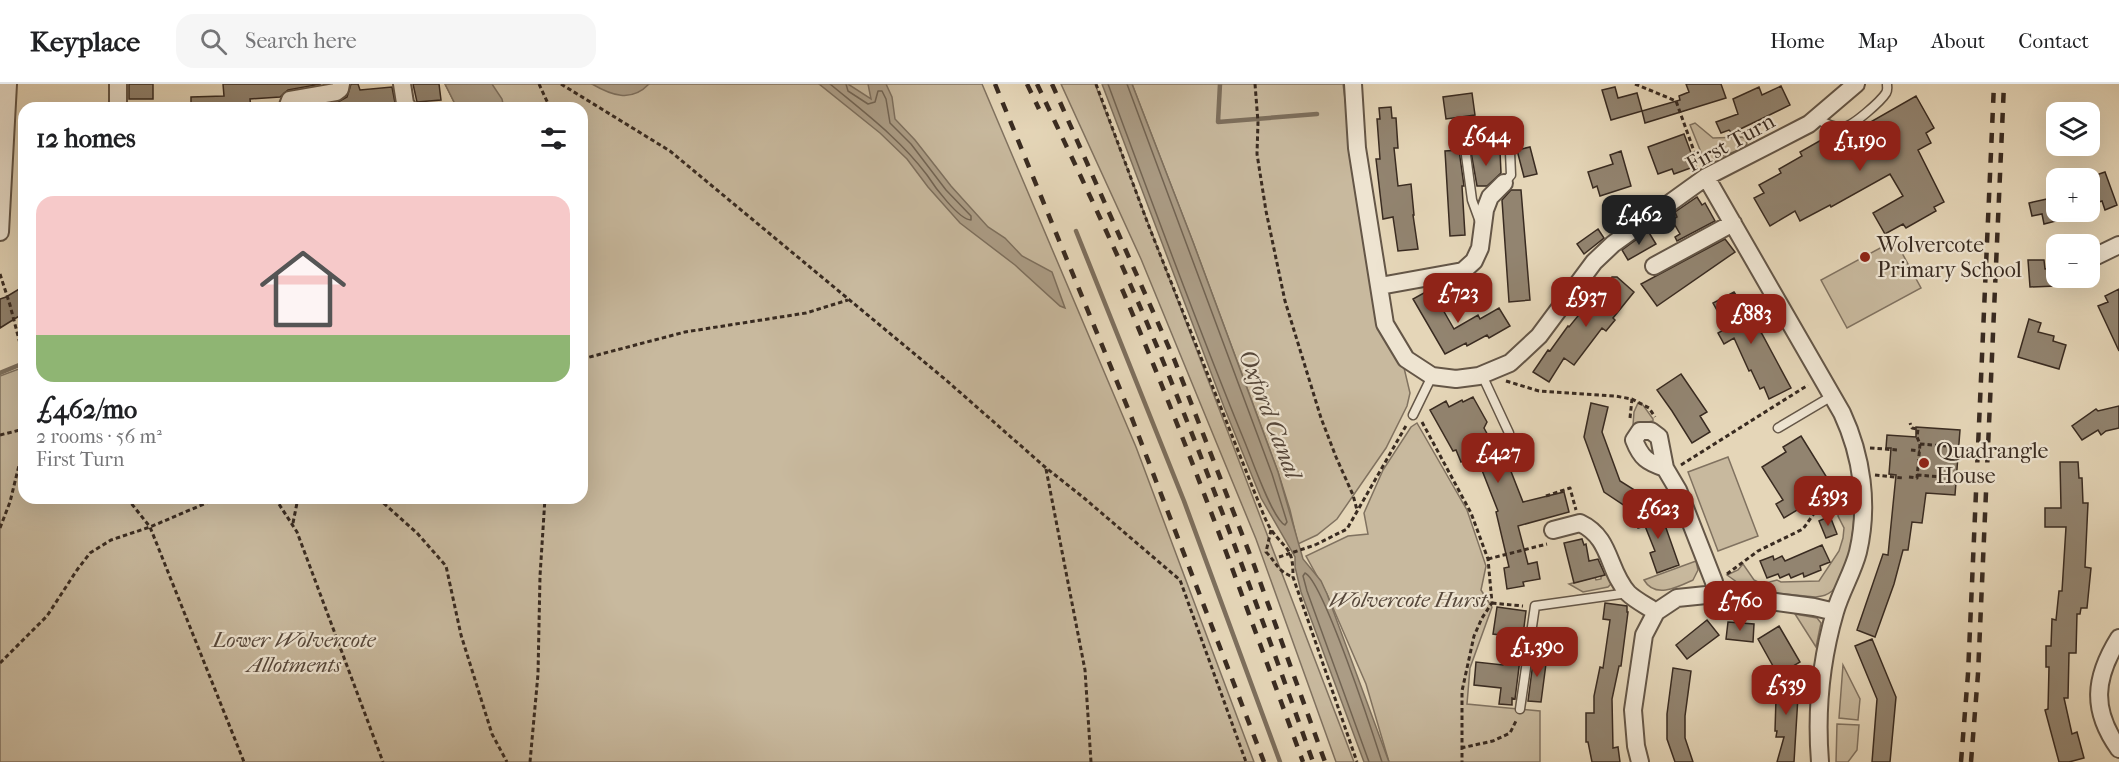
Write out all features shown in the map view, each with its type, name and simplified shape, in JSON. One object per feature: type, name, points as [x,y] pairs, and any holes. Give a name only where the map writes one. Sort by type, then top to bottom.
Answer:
[{"type":"street","points":[[0,232],[9,84]]},
{"type":"street","points":[[118,84],[118,102]]},
{"type":"street","points":[[289,102],[336,92],[341,84]]},
{"type":"street","points":[[402,84],[405,102]]},
{"type":"street","points":[[1353,84],[1357,148],[1385,324],[1406,359],[1432,376]]},
{"type":"street","name":"First Turn","points":[[1432,376],[1456,379],[1483,375],[1510,363],[1539,336],[1594,262],[1613,244],[1706,177],[1817,119],[1857,84]]},
{"type":"street","points":[[1706,177],[1832,396],[1857,449],[1863,493],[1863,524],[1858,553],[1835,612],[1822,680],[1817,728],[1820,762]]},
{"type":"street","points":[[1380,286],[1463,271],[1474,261],[1480,248],[1485,210],[1490,197],[1504,183]]},
{"type":"street","points":[[1654,266],[1733,223]]},
{"type":"street","points":[[2100,254],[2119,245]]},
{"type":"street","points":[[1665,468],[1678,490],[1714,582],[1716,594]]},
{"type":"street","points":[[1553,530],[1580,523],[1589,527],[1608,551],[1616,574],[1628,593],[1656,612]]},
{"type":"street","points":[[1640,762],[1636,746],[1633,710],[1644,634],[1656,612],[1677,598],[1716,594],[1814,607],[1835,612]]},
{"type":"street","points":[[2119,638],[2107,658],[2098,686],[2100,712],[2108,734],[2119,749]]},
{"type":"lane","points":[[1817,119],[1824,123],[1845,127],[1853,123],[1882,98],[1887,91],[1887,84]]},
{"type":"lane","points":[[1504,183],[1511,175],[1510,152]]},
{"type":"lane","points":[[1466,155],[1472,200],[1483,232]]},
{"type":"lane","points":[[1483,375],[1509,433]]},
{"type":"lane","points":[[1414,413],[1432,376]]},
{"type":"lane","points":[[1778,428],[1832,396]]},
{"type":"lane","points":[[1520,709],[1535,606],[1628,593]]},
{"type":"path","points":[[539,84],[547,102]]},
{"type":"path","points":[[561,84],[670,151],[946,380],[1045,467],[1180,580],[1246,762]]},
{"type":"path","points":[[1096,84],[1199,355],[1271,530],[1288,548],[1293,558],[1293,577],[1357,762]]},
{"type":"path","points":[[1255,84],[1258,113],[1257,153],[1266,211],[1285,301],[1321,418],[1353,495],[1356,510]]},
{"type":"path","points":[[1635,84],[1676,101],[1706,177]]},
{"type":"path","points":[[0,274],[18,335]]},
{"type":"path","points":[[588,356],[685,332],[806,313],[848,300]]},
{"type":"path","points":[[1483,375],[1539,392],[1632,399],[1649,408],[1660,426]]},
{"type":"path","points":[[1684,473],[1681,465],[1820,377]]},
{"type":"path","points":[[1630,422],[1632,399]]},
{"type":"path","points":[[1274,559],[1315,545],[1347,529],[1414,413],[1471,513],[1488,560],[1492,603],[1482,618],[1472,647],[1462,691],[1462,762]]},
{"type":"path","points":[[1910,423],[1912,428],[1918,429],[1917,437],[1920,444],[1917,476]]},
{"type":"path","points":[[0,435],[18,430]]},
{"type":"path","points":[[1920,444],[1946,446]]},
{"type":"path","points":[[1857,449],[1898,450]]},
{"type":"path","points":[[1911,450],[1920,451]]},
{"type":"path","points":[[1045,467],[1085,670],[1091,762]]},
{"type":"path","points":[[0,528],[10,502],[18,469]]},
{"type":"path","points":[[1723,568],[1726,574],[1758,551],[1803,529],[1827,499],[1855,497],[1863,493],[1875,475],[1903,477]]},
{"type":"path","points":[[1909,477],[1943,477]]},
{"type":"path","points":[[1546,496],[1570,488],[1580,523]]},
{"type":"path","points":[[132,504],[150,527],[244,762]]},
{"type":"path","points":[[0,663],[48,616],[90,553],[111,540],[150,527],[204,504]]},
{"type":"path","points":[[279,504],[292,523],[383,762]]},
{"type":"path","points":[[292,523],[297,504]]},
{"type":"path","points":[[385,504],[417,533],[446,566],[461,634],[488,723],[507,762]]},
{"type":"path","points":[[530,762],[538,674],[540,576],[545,504]]},
{"type":"path","points":[[1271,530],[1266,552],[1274,559],[1281,572],[1293,577]]},
{"type":"path","points":[[1488,560],[1550,543],[1553,530]]},
{"type":"path","points":[[1492,603],[1535,606]]},
{"type":"path","points":[[1461,748],[1493,741],[1509,733],[1517,720],[1520,709]]},
{"type":"green space","name":"Lower Wolvercote Allotments","points":[[445,84],[982,84],[1136,447],[1254,762],[0,762],[0,376],[18,369],[18,504],[588,504],[588,102],[454,102]]},
{"type":"green space","points":[[1061,84],[1095,84],[1354,762],[1336,762],[1256,539],[1141,259]]},
{"type":"green space","points":[[1132,84],[1343,84],[1351,144],[1410,393],[1407,406],[1386,448],[1337,519],[1317,535],[1298,544],[1278,472]]},
{"type":"green space","points":[[1695,123],[1713,138],[1742,137],[1746,139],[1747,144],[1742,149],[1705,162],[1690,125]]},
{"type":"green space","points":[[1895,240],[1921,288],[1847,328],[1821,280]]},
{"type":"green space","points":[[1638,403],[1643,405],[1653,421],[1633,425],[1634,412]]},
{"type":"green space","name":"Wolvercote Hurst","points":[[1417,423],[1467,510],[1486,566],[1481,590],[1492,607],[1470,668],[1467,704],[1540,711],[1540,762],[1389,762],[1366,684],[1327,594],[1306,556],[1348,536],[1368,534],[1364,513],[1383,470],[1411,427]]},
{"type":"green space","points":[[1728,457],[1758,536],[1718,551],[1688,472]]},
{"type":"green space","points":[[1840,499],[1854,500],[1854,522],[1843,573],[1830,593],[1815,597],[1748,590],[1727,575],[1738,570],[1743,564],[1754,580],[1762,584],[1777,580],[1781,582],[1819,581],[1839,551],[1843,538],[1844,528],[1838,516]]},
{"type":"green space","points":[[1696,561],[1698,570],[1693,580],[1681,586],[1660,590],[1649,586],[1644,580]]},
{"type":"green space","points":[[1610,572],[1612,583],[1608,587],[1583,592],[1569,584],[1595,577],[1596,580],[1601,579],[1601,576]]},
{"type":"green space","points":[[1795,614],[1817,618],[1821,623],[1816,647]]},
{"type":"green space","points":[[1843,665],[1860,699],[1858,720],[1839,718]]},
{"type":"green space","points":[[1837,724],[1859,725],[1857,750],[1848,762],[1836,762]]},
{"type":"water","points":[[445,84],[492,84],[503,102],[454,102]]},
{"type":"water","points":[[592,84],[649,84],[635,94],[621,95]]},
{"type":"water","points":[[819,84],[848,84],[871,99],[868,84],[886,84],[892,97],[895,119],[988,227],[1005,238],[1022,256],[1052,272],[1065,308],[1015,265],[960,223],[907,159],[880,133]]},
{"type":"water","points":[[1102,84],[1132,84],[1278,472],[1303,559],[1321,581],[1327,594],[1389,762],[1364,762],[1301,592],[1295,557],[1261,498],[1224,407]]},
{"type":"building","points":[[129,84],[153,84],[153,99],[129,99]]},
{"type":"building","points":[[223,84],[321,84],[288,90],[280,97],[250,99],[250,102],[191,102],[191,97],[224,96]]},
{"type":"building","points":[[351,84],[358,84],[360,90],[392,87],[395,102],[338,102],[347,97]]},
{"type":"building","points":[[413,84],[439,84],[441,100],[417,102]]},
{"type":"building","points":[[1686,84],[1721,84],[1726,98],[1645,123],[1642,111],[1680,100],[1679,96],[1689,92]]},
{"type":"building","points":[[1781,86],[1790,105],[1732,133],[1729,130],[1721,133],[1716,122],[1738,114],[1733,99],[1759,87],[1762,95]]},
{"type":"building","points":[[1615,87],[1618,98],[1637,93],[1642,111],[1611,120],[1602,90]]},
{"type":"building","points":[[1472,93],[1475,115],[1446,119],[1443,97]]},
{"type":"building","points":[[1916,96],[1934,128],[1926,133],[1931,143],[1918,150],[1944,202],[1934,207],[1936,211],[1906,228],[1903,224],[1885,234],[1873,213],[1903,196],[1890,174],[1831,207],[1830,205],[1800,221],[1795,211],[1770,226],[1754,198],[1764,193],[1759,185],[1781,173],[1779,169],[1802,156],[1800,152],[1830,135],[1837,147],[1840,145],[1846,156],[1867,145],[1860,133],[1869,128],[1867,124]]},
{"type":"building","points":[[1391,107],[1392,118],[1396,118],[1398,148],[1394,148],[1398,186],[1411,184],[1418,249],[1398,251],[1393,217],[1383,219],[1376,159],[1380,159],[1377,119],[1380,119],[1379,108]]},
{"type":"building","points":[[1684,134],[1696,166],[1674,174],[1672,169],[1658,174],[1648,147]]},
{"type":"building","points":[[1530,147],[1537,174],[1524,177],[1517,150]]},
{"type":"building","points":[[1459,150],[1464,186],[1462,186],[1465,235],[1450,236],[1445,151]]},
{"type":"building","points":[[1500,151],[1501,173],[1487,186],[1477,186],[1471,152]]},
{"type":"building","points":[[1621,151],[1631,186],[1600,196],[1597,186],[1593,188],[1588,172],[1613,164],[1610,155]]},
{"type":"building","points":[[2105,172],[2117,205],[2105,210],[2102,201],[2100,202],[2100,174]]},
{"type":"building","points":[[1511,190],[1521,190],[1530,300],[1509,302],[1502,200]]},
{"type":"building","points":[[1697,197],[1702,205],[1705,203],[1715,221],[1677,241],[1675,237],[1680,234],[1672,220],[1677,217],[1675,212]]},
{"type":"building","points":[[2046,199],[2046,222],[2052,222],[2044,224],[2042,214],[2032,216],[2029,203]]},
{"type":"building","points":[[1598,229],[1604,238],[1584,254],[1577,244]]},
{"type":"building","points":[[1648,231],[1656,244],[1628,260],[1622,250]]},
{"type":"building","points":[[1725,239],[1735,252],[1657,306],[1641,284]]},
{"type":"building","points":[[2028,260],[2044,260],[2046,286],[2030,287]]},
{"type":"building","points":[[1612,277],[1617,277],[1634,292],[1613,318],[1615,320],[1606,331],[1602,328],[1574,365],[1564,358],[1549,382],[1533,372],[1548,350],[1550,351],[1568,326]]},
{"type":"building","points":[[1431,289],[1454,329],[1478,315],[1480,319],[1499,308],[1510,326],[1489,338],[1487,335],[1445,354],[1413,299]]},
{"type":"building","points":[[2119,289],[2119,351],[2098,306],[2108,302],[2105,296]]},
{"type":"building","points":[[18,290],[18,317],[0,328],[0,299]]},
{"type":"building","points":[[1734,292],[1762,334],[1791,388],[1769,399],[1764,387],[1760,389],[1751,370],[1749,371],[1734,338],[1724,344],[1718,333],[1727,328],[1713,303]]},
{"type":"building","points":[[2029,319],[2041,323],[2038,332],[2054,336],[2053,341],[2066,345],[2059,369],[2018,357]]},
{"type":"building","points":[[1681,374],[1707,412],[1700,416],[1710,432],[1692,443],[1657,390]]},
{"type":"building","points":[[1473,397],[1487,422],[1484,428],[1495,448],[1501,446],[1523,502],[1564,492],[1569,512],[1518,526],[1528,564],[1537,562],[1540,579],[1523,582],[1524,586],[1507,589],[1504,568],[1509,567],[1496,512],[1498,511],[1476,455],[1461,462],[1456,450],[1453,451],[1430,410],[1446,401],[1449,407]]},
{"type":"building","points":[[1591,403],[1608,407],[1602,432],[1620,481],[1644,496],[1634,512],[1604,492],[1584,437]]},
{"type":"building","points":[[2119,406],[2119,428],[2106,431],[2101,435],[2098,430],[2082,440],[2072,426],[2096,409],[2098,411]]},
{"type":"building","points":[[1916,427],[1960,430],[1955,495],[1926,493],[1922,523],[1912,522],[1908,550],[1903,550],[1894,584],[1875,637],[1857,630],[1883,554],[1888,555],[1896,475],[1889,474],[1891,448],[1886,448],[1887,435],[1916,437]]},
{"type":"building","points":[[1801,436],[1829,481],[1823,485],[1827,492],[1784,518],[1776,504],[1783,500],[1762,467],[1786,452],[1783,447]]},
{"type":"building","points":[[2060,462],[2078,462],[2079,478],[2082,478],[2083,503],[2088,503],[2085,567],[2091,568],[2087,608],[2081,608],[2080,614],[2077,614],[2076,653],[2069,653],[2068,698],[2064,698],[2072,734],[2077,732],[2084,758],[2069,762],[2059,762],[2045,710],[2048,709],[2049,667],[2046,667],[2046,646],[2051,646],[2052,619],[2056,620],[2059,591],[2062,591],[2066,527],[2045,527],[2045,508],[2061,508]]},
{"type":"building","points":[[1659,508],[1679,565],[1657,573],[1650,553],[1655,551],[1645,526],[1638,528],[1634,517]]},
{"type":"building","points":[[1830,516],[1837,534],[1826,538],[1819,521]]},
{"type":"building","points":[[1582,539],[1584,545],[1586,544],[1589,561],[1598,559],[1605,575],[1574,583],[1564,543]]},
{"type":"building","points":[[1822,545],[1830,562],[1820,566],[1821,570],[1804,577],[1803,573],[1791,578],[1789,574],[1780,578],[1778,574],[1767,578],[1760,561],[1773,556],[1774,560],[1782,556],[1785,561]]},
{"type":"building","points":[[1605,603],[1627,606],[1628,612],[1621,666],[1619,666],[1612,699],[1613,748],[1618,747],[1620,762],[1592,762],[1588,742],[1586,742],[1586,713],[1594,713],[1594,696],[1600,667],[1603,668],[1610,620],[1603,619]]},
{"type":"building","points":[[1497,607],[1526,611],[1515,699],[1512,698],[1512,705],[1499,704],[1501,688],[1474,685],[1476,662],[1503,665],[1507,636],[1493,634]]},
{"type":"building","points":[[1707,620],[1719,635],[1687,659],[1676,645]]},
{"type":"building","points":[[1728,622],[1754,624],[1753,642],[1726,639]]},
{"type":"building","points":[[1779,626],[1800,662],[1778,675],[1758,639]]},
{"type":"building","points":[[1872,639],[1896,697],[1890,762],[1872,762],[1877,699],[1855,646]]},
{"type":"building","points":[[1534,655],[1547,656],[1541,702],[1528,701]]},
{"type":"building","points":[[1673,668],[1691,671],[1685,716],[1685,738],[1693,762],[1675,762],[1667,739],[1667,714]]},
{"type":"building","points":[[1773,679],[1799,680],[1794,762],[1777,762],[1784,737],[1776,737],[1776,698],[1772,698]]},
{"type":"waterway","points":[[1220,84],[1218,122],[1317,114]]},
{"type":"waterway","points":[[1076,231],[1184,501],[1280,762]]},
{"type":"waterway","points":[[0,373],[18,366]]},
{"type":"railway","points":[[995,84],[1131,416],[1264,762]]},
{"type":"railway","points":[[1027,84],[1039,109]]},
{"type":"railway","points":[[1037,84],[1119,259],[1165,366],[1204,464],[1313,762]]},
{"type":"railway","points":[[1052,84],[1174,359],[1254,565],[1325,762]]},
{"type":"railway","points":[[1961,762],[1968,674],[1994,84]]},
{"type":"railway","points":[[1971,762],[1978,674],[2004,84]]},
{"type":"railway","points":[[1122,289],[1193,465],[1303,762]]},
{"type":"place","name":"Wolvercote Primary School","points":[[1865,257]]},
{"type":"place","name":"Quadrangle House","points":[[1924,463]]},
{"type":"water label","name":"Oxford Canal","points":[[1270,414]]}]
